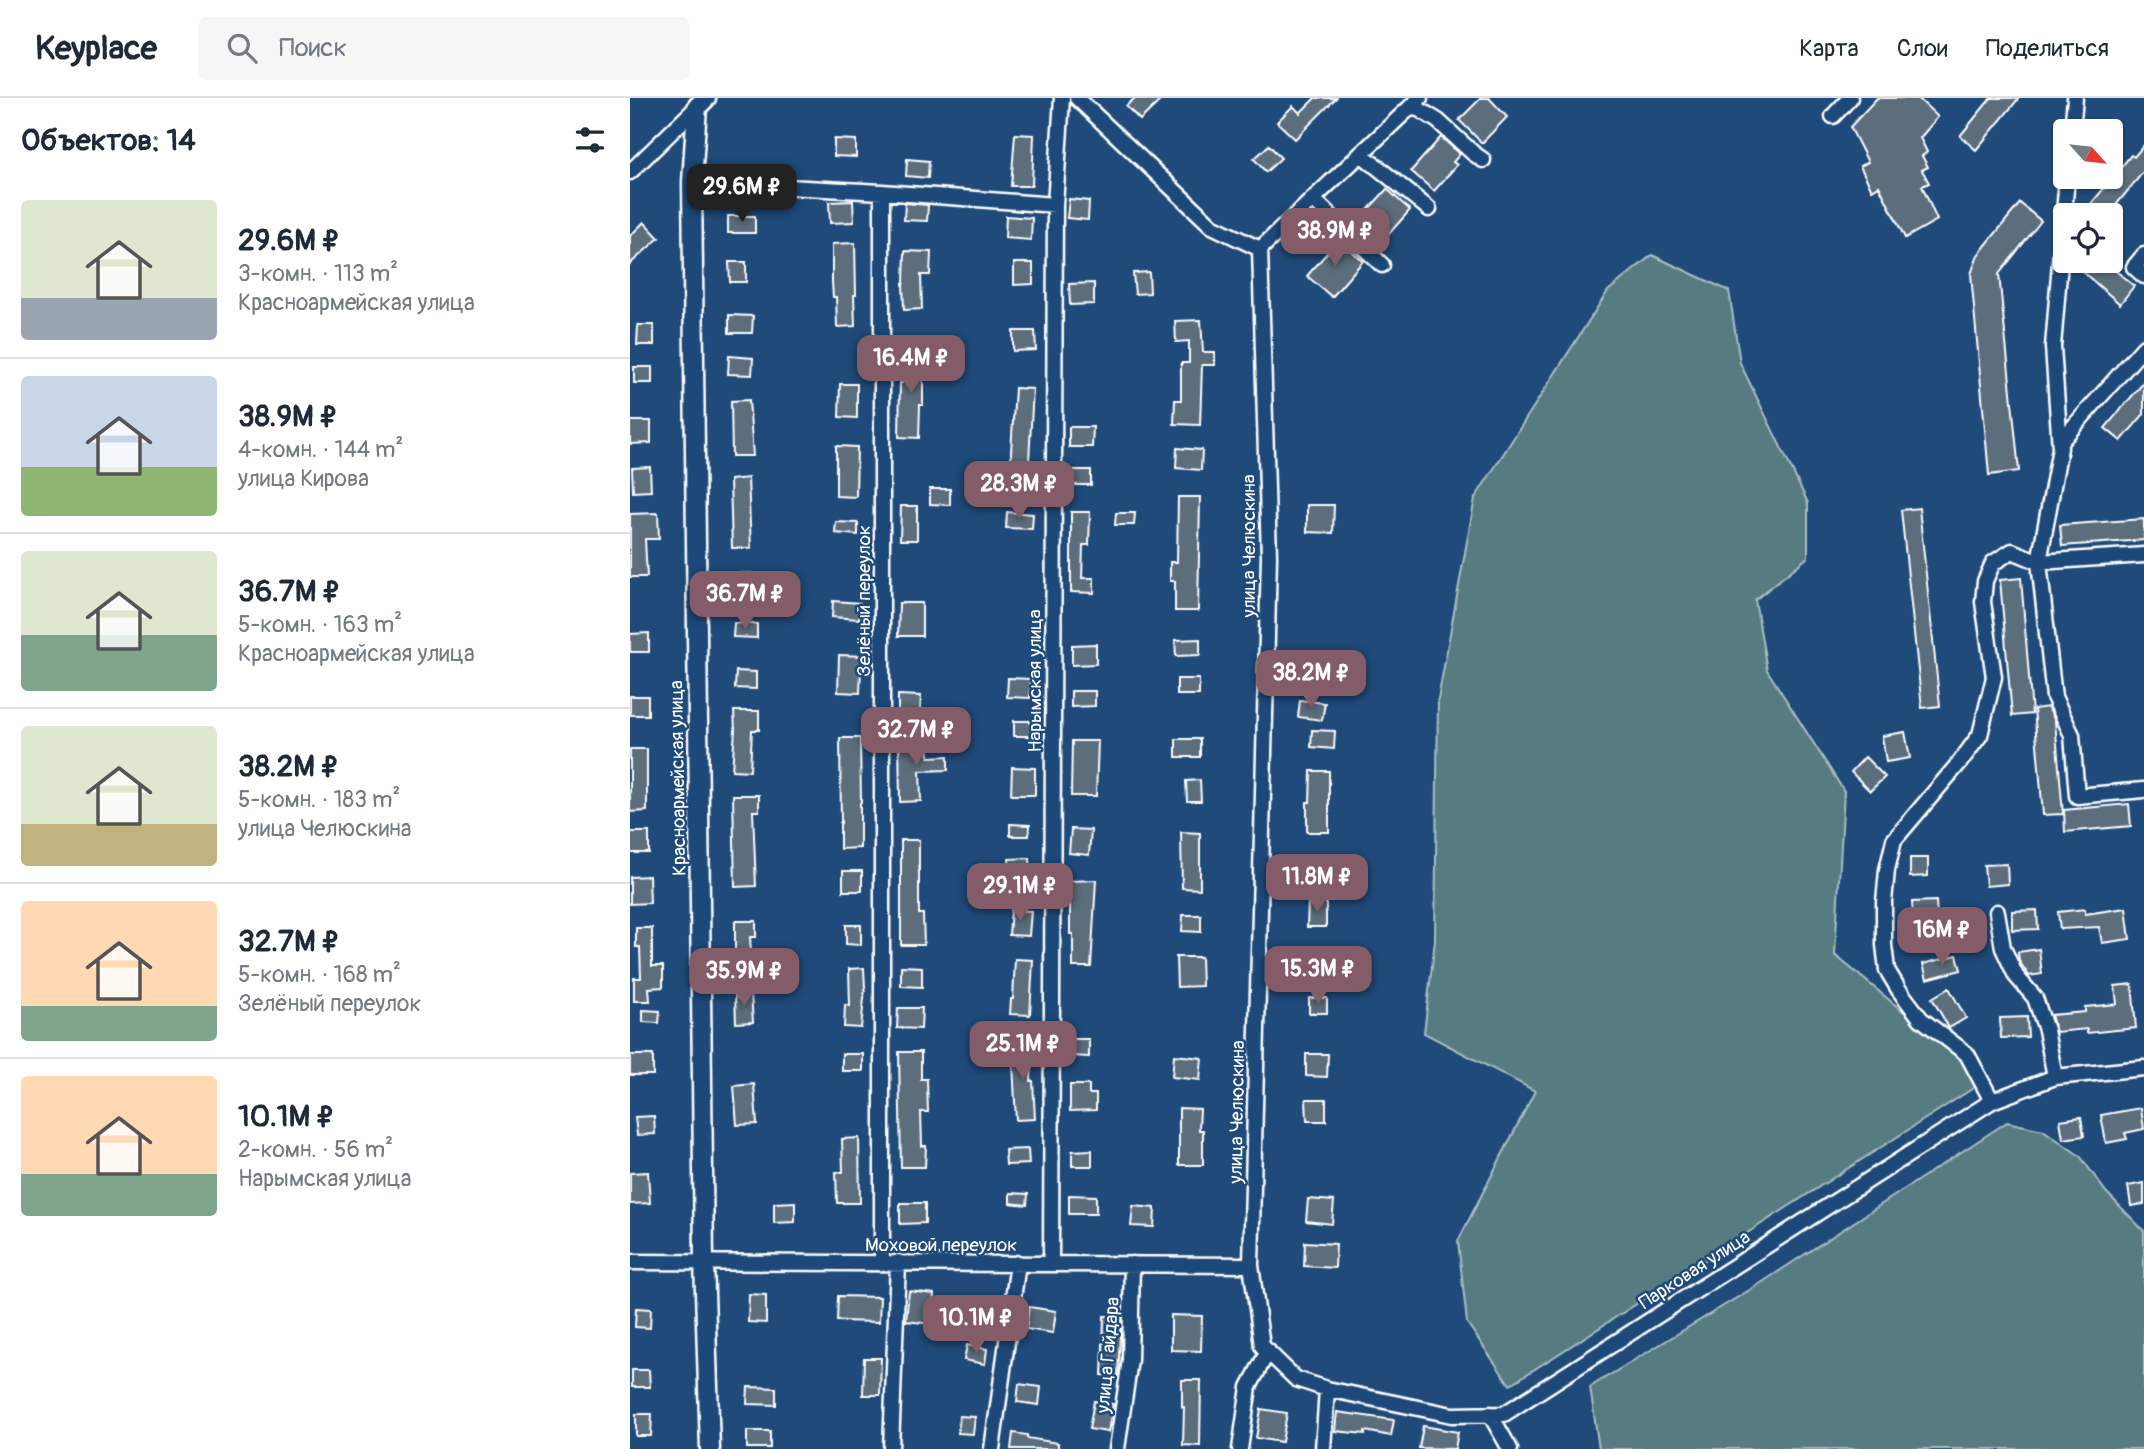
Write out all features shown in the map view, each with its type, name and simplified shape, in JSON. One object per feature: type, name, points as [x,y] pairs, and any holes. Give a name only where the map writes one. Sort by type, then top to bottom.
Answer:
[{"type":"main road","name":"Красноармейская улица","points":[[702,103],[692,182],[704,1262],[710,1449]]},
{"type":"street","name":"Нарымская улица","points":[[1051,1264],[1055,205],[1062,98]]},
{"type":"street","points":[[1077,98],[1212,226],[1260,249],[1416,102],[1483,160]]},
{"type":"street","points":[[1833,116],[1850,98]]},
{"type":"street","points":[[2073,119],[2075,98]]},
{"type":"street","points":[[630,172],[702,103]]},
{"type":"street","points":[[1361,154],[1429,209]]},
{"type":"street","points":[[692,182],[1055,205]]},
{"type":"street","points":[[2066,189],[2053,347],[2060,442],[2039,562],[2054,697],[2072,735],[2077,796],[2144,790]]},
{"type":"street","name":"Зелёный переулок","points":[[882,192],[882,1262]]},
{"type":"street","points":[[1313,199],[1382,265]]},
{"type":"street","name":"улица Челюскина","points":[[1260,249],[1269,557],[1251,1265],[1265,1349]]},
{"type":"street","points":[[2144,255],[2134,267],[2144,276]]},
{"type":"street","points":[[2060,442],[2144,347]]},
{"type":"street","points":[[1992,1101],[1967,1054],[1921,1019],[1887,971],[1884,902],[1887,870],[1894,840],[1980,735],[1994,677],[1983,602],[1985,581],[1993,563],[2012,551],[2039,562],[2144,555]]},
{"type":"street","points":[[1997,912],[2003,948],[2016,976],[2035,998],[2046,1030],[2055,1077]]},
{"type":"street","name":"Парковая улица","points":[[1265,1349],[1296,1379],[1327,1389],[1452,1415],[1504,1414],[1992,1101],[2055,1077],[2144,1068]]},
{"type":"street","name":"Моховой переулок","points":[[630,1262],[1251,1265]]},
{"type":"street","points":[[891,1449],[898,1262]]},
{"type":"street","points":[[992,1449],[1018,1263]]},
{"type":"street","name":"улица Гайдара","points":[[1117,1449],[1130,1360],[1132,1264]]},
{"type":"street","points":[[1240,1449],[1250,1387],[1265,1349]]},
{"type":"street","points":[[1323,1449],[1327,1389]]},
{"type":"street","points":[[1490,1414],[1510,1449]]},
{"type":"green space","points":[[1652,255],[1729,291],[1740,363],[1808,503],[1808,557],[1755,600],[1767,670],[1844,791],[1835,955],[1986,1080],[1510,1385],[1467,1323],[1458,1241],[1535,1091],[1424,1033],[1435,940],[1438,699],[1475,498],[1608,291]]},
{"type":"green space","points":[[2007,1122],[2043,1130],[2080,1156],[2106,1192],[2144,1231],[2144,1449],[1599,1449],[1590,1387],[1761,1283]]},
{"type":"building","points":[[1135,98],[1163,98],[1140,120],[1126,106]]},
{"type":"building","points":[[1315,98],[1336,98],[1295,139],[1277,122],[1293,106],[1300,113]]},
{"type":"building","points":[[1481,98],[1489,98],[1507,117],[1482,143],[1459,120]]},
{"type":"building","points":[[1877,98],[1918,98],[1938,117],[1920,138],[1927,152],[1922,156],[1928,167],[1922,170],[1929,183],[1922,186],[1937,220],[1905,238],[1879,186],[1872,190],[1860,166],[1868,162],[1850,127]]},
{"type":"building","points":[[1991,98],[2019,98],[1976,150],[1960,136]]},
{"type":"building","points":[[1015,134],[1034,135],[1032,186],[1011,186]]},
{"type":"building","points":[[1441,137],[1460,154],[1453,162],[1457,165],[1434,191],[1411,171]]},
{"type":"building","points":[[834,139],[856,140],[856,157],[834,156]]},
{"type":"building","points":[[1269,145],[1281,158],[1266,172],[1254,159]]},
{"type":"building","points":[[2144,145],[2144,171],[2118,203],[2092,203],[2103,189],[2123,189],[2123,165],[2131,155],[2134,157]]},
{"type":"building","points":[[907,159],[929,161],[928,178],[906,176]]},
{"type":"building","points":[[1387,189],[1410,210],[1380,244],[1357,222]]},
{"type":"building","points":[[1069,199],[1089,201],[1088,220],[1067,218]]},
{"type":"building","points":[[853,201],[854,222],[830,223],[829,202]]},
{"type":"building","points":[[905,203],[928,205],[927,221],[904,220]]},
{"type":"building","points":[[2020,203],[2041,221],[1999,274],[2019,471],[1989,475],[1971,274],[1978,255]]},
{"type":"building","points":[[728,216],[755,216],[755,233],[728,233]]},
{"type":"building","points":[[1006,216],[1032,218],[1031,240],[1005,238]]},
{"type":"building","points":[[644,222],[659,238],[630,264],[630,236]]},
{"type":"building","points":[[1338,240],[1363,261],[1332,297],[1307,276]]},
{"type":"building","points":[[855,243],[855,326],[837,327],[836,297],[833,297],[832,282],[832,244]]},
{"type":"building","points":[[905,251],[931,252],[930,275],[921,275],[922,309],[904,310]]},
{"type":"building","points":[[729,262],[746,262],[746,282],[730,282]]},
{"type":"building","points":[[1014,263],[1033,263],[1033,284],[1014,285]]},
{"type":"building","points":[[1149,272],[1150,293],[1135,294],[1133,273]]},
{"type":"building","points":[[2084,273],[2118,273],[2134,286],[2120,304]]},
{"type":"building","points":[[1094,283],[1094,304],[1070,305],[1069,284]]},
{"type":"building","points":[[729,315],[753,316],[752,333],[729,333]]},
{"type":"building","points":[[1201,320],[1203,352],[1215,352],[1215,365],[1202,365],[1200,425],[1174,424],[1175,400],[1181,400],[1181,363],[1189,363],[1189,341],[1176,342],[1175,321]]},
{"type":"building","points":[[638,325],[654,325],[654,345],[637,345]]},
{"type":"building","points":[[1013,331],[1035,331],[1036,350],[1013,351]]},
{"type":"building","points":[[923,354],[923,405],[920,405],[919,438],[899,437],[901,355]]},
{"type":"building","points":[[729,356],[753,358],[752,375],[728,374]]},
{"type":"building","points":[[634,367],[652,367],[652,383],[634,383]]},
{"type":"building","points":[[2144,382],[2144,414],[2121,441],[2105,428]]},
{"type":"building","points":[[840,384],[857,384],[857,418],[839,417]]},
{"type":"building","points":[[1015,388],[1033,389],[1030,488],[1013,489],[1011,452]]},
{"type":"building","points":[[749,400],[753,456],[732,456],[731,401]]},
{"type":"building","points":[[630,421],[651,421],[651,443],[630,444]]},
{"type":"building","points":[[1069,427],[1093,427],[1092,447],[1069,447]]},
{"type":"building","points":[[836,446],[857,447],[856,497],[836,496]]},
{"type":"building","points":[[1177,448],[1202,450],[1201,470],[1176,468]]},
{"type":"building","points":[[650,467],[651,491],[633,492],[632,468]]},
{"type":"building","points":[[1070,470],[1091,470],[1091,485],[1070,485]]},
{"type":"building","points":[[748,478],[751,548],[732,548],[730,480]]},
{"type":"building","points":[[930,489],[950,489],[950,505],[930,504]]},
{"type":"building","points":[[1178,497],[1200,497],[1198,611],[1175,611],[1175,581],[1170,581],[1170,562],[1177,562]]},
{"type":"building","points":[[1307,505],[1334,505],[1333,533],[1307,532]]},
{"type":"building","points":[[901,506],[917,506],[917,540],[900,540]]},
{"type":"building","points":[[1919,508],[1940,706],[1922,708],[1901,510]]},
{"type":"building","points":[[1007,512],[1033,514],[1032,529],[1006,528]]},
{"type":"building","points":[[1071,512],[1090,512],[1089,545],[1083,545],[1082,578],[1094,578],[1094,593],[1071,592]]},
{"type":"building","points":[[658,513],[659,539],[645,539],[647,577],[630,577],[630,514]]},
{"type":"building","points":[[1116,513],[1135,513],[1134,525],[1115,525]]},
{"type":"building","points":[[2144,519],[2144,540],[2062,546],[2060,525]]},
{"type":"building","points":[[836,522],[858,523],[858,535],[835,533]]},
{"type":"building","points":[[751,573],[752,592],[732,593],[731,574]]},
{"type":"building","points":[[2021,578],[2032,714],[2012,716],[2000,580]]},
{"type":"building","points":[[833,601],[860,603],[859,619],[832,617]]},
{"type":"building","points":[[899,603],[922,603],[922,636],[898,636]]},
{"type":"building","points":[[734,623],[757,624],[757,638],[733,637]]},
{"type":"building","points":[[649,633],[649,652],[630,652],[630,634]]},
{"type":"building","points":[[1200,639],[1200,655],[1176,656],[1175,640]]},
{"type":"building","points":[[1096,644],[1096,664],[1072,665],[1072,645]]},
{"type":"building","points":[[839,655],[866,656],[866,667],[861,667],[860,693],[838,692]]},
{"type":"building","points":[[1298,659],[1318,659],[1318,678],[1298,678]]},
{"type":"building","points":[[736,671],[756,672],[756,689],[735,688]]},
{"type":"building","points":[[1008,678],[1031,679],[1030,698],[1007,697]]},
{"type":"building","points":[[1177,679],[1199,679],[1199,695],[1177,695]]},
{"type":"building","points":[[1071,691],[1095,691],[1095,706],[1071,707]]},
{"type":"building","points":[[898,695],[921,696],[920,713],[898,712]]},
{"type":"building","points":[[630,696],[648,696],[648,715],[630,715]]},
{"type":"building","points":[[1300,700],[1325,703],[1322,720],[1298,717]]},
{"type":"building","points":[[2048,707],[2055,721],[2063,814],[2043,815],[2034,709]]},
{"type":"building","points":[[734,711],[759,711],[759,730],[752,730],[750,771],[732,770]]},
{"type":"building","points":[[1014,721],[1030,721],[1031,736],[1014,736]]},
{"type":"building","points":[[1312,730],[1335,731],[1334,749],[1311,747]]},
{"type":"building","points":[[1905,732],[1910,758],[1886,762],[1882,736]]},
{"type":"building","points":[[928,737],[929,757],[948,756],[948,770],[920,771],[921,801],[900,802],[899,739]]},
{"type":"building","points":[[840,738],[860,738],[860,848],[840,849]]},
{"type":"building","points":[[1176,739],[1200,739],[1200,757],[1176,757]]},
{"type":"building","points":[[1072,741],[1098,741],[1096,796],[1071,796]]},
{"type":"building","points":[[630,749],[647,749],[647,811],[630,812]]},
{"type":"building","points":[[1865,757],[1885,777],[1870,791],[1851,772]]},
{"type":"building","points":[[1012,767],[1035,768],[1035,795],[1011,795]]},
{"type":"building","points":[[1311,771],[1329,771],[1329,832],[1307,832]]},
{"type":"building","points":[[1200,780],[1201,801],[1187,801],[1186,781]]},
{"type":"building","points":[[733,795],[759,795],[759,811],[753,811],[756,886],[735,887]]},
{"type":"building","points":[[2129,804],[2131,826],[2065,832],[2064,810]]},
{"type":"building","points":[[1010,824],[1030,825],[1029,836],[1010,836]]},
{"type":"building","points":[[1071,829],[1091,830],[1089,855],[1069,853]]},
{"type":"building","points":[[630,832],[649,832],[649,853],[630,853]]},
{"type":"building","points":[[1181,832],[1200,833],[1200,889],[1182,888]]},
{"type":"building","points":[[901,840],[919,840],[919,914],[923,914],[924,945],[901,945]]},
{"type":"building","points":[[1030,858],[1031,880],[1010,881],[1009,859]]},
{"type":"building","points":[[1910,858],[1928,858],[1928,876],[1910,877]]},
{"type":"building","points":[[1307,860],[1333,860],[1332,878],[1307,877]]},
{"type":"building","points":[[2007,864],[2008,884],[1986,886],[1984,865]]},
{"type":"building","points":[[843,871],[862,871],[862,891],[843,891]]},
{"type":"building","points":[[649,876],[650,903],[630,904],[630,877]]},
{"type":"building","points":[[1096,880],[1091,967],[1073,967],[1070,881]]},
{"type":"building","points":[[1308,901],[1326,901],[1326,927],[1307,927]]},
{"type":"building","points":[[1936,901],[1937,917],[1913,918],[1912,902]]},
{"type":"building","points":[[2126,908],[2130,939],[2102,943],[2099,927],[2060,929],[2058,912],[2085,909],[2085,914]]},
{"type":"building","points":[[1011,910],[1031,911],[1029,936],[1009,935]]},
{"type":"building","points":[[2037,910],[2038,929],[2012,930],[2012,911]]},
{"type":"building","points":[[1183,915],[1201,915],[1201,932],[1182,931]]},
{"type":"building","points":[[735,921],[756,921],[756,937],[750,937],[752,969],[735,970]]},
{"type":"building","points":[[846,925],[861,925],[861,945],[846,944]]},
{"type":"building","points":[[636,928],[652,928],[652,966],[663,966],[663,987],[649,988],[650,1001],[634,1001],[634,978],[641,978]]},
{"type":"building","points":[[1309,948],[1328,949],[1327,966],[1308,965]]},
{"type":"building","points":[[2039,949],[2042,974],[2029,976],[2019,961],[2018,952]]},
{"type":"building","points":[[1957,955],[1961,970],[1927,979],[1923,964]]},
{"type":"building","points":[[1176,957],[1201,957],[1202,986],[1177,987]]},
{"type":"building","points":[[1015,959],[1033,960],[1030,1015],[1010,1014]]},
{"type":"building","points":[[901,966],[922,967],[922,987],[901,986]]},
{"type":"building","points":[[864,968],[861,1028],[844,1027],[845,1005],[850,1006],[849,969]]},
{"type":"building","points":[[2132,984],[2136,1028],[2087,1033],[2087,1029],[2056,1032],[2051,1015],[2085,1012],[2085,1007],[2117,1004],[2115,986]]},
{"type":"building","points":[[1949,988],[1966,1018],[1949,1028],[1932,998]]},
{"type":"building","points":[[751,993],[753,1022],[736,1023],[735,994]]},
{"type":"building","points":[[1309,998],[1327,998],[1327,1013],[1309,1013]]},
{"type":"building","points":[[898,1008],[922,1008],[921,1029],[897,1028]]},
{"type":"building","points":[[643,1010],[660,1011],[659,1023],[643,1022]]},
{"type":"building","points":[[2027,1017],[2028,1037],[2001,1038],[2000,1018]]},
{"type":"building","points":[[1071,1039],[1089,1039],[1089,1057],[1071,1056]]},
{"type":"building","points":[[1012,1044],[1033,1045],[1031,1081],[1035,1119],[1016,1120]]},
{"type":"building","points":[[899,1052],[921,1052],[921,1079],[927,1079],[928,1112],[921,1112],[922,1146],[926,1146],[925,1167],[901,1167]]},
{"type":"building","points":[[842,1054],[863,1054],[863,1071],[842,1071]]},
{"type":"building","points":[[1306,1054],[1328,1054],[1327,1077],[1306,1076]]},
{"type":"building","points":[[630,1055],[653,1055],[653,1075],[630,1075]]},
{"type":"building","points":[[1174,1055],[1202,1058],[1200,1080],[1172,1077]]},
{"type":"building","points":[[754,1084],[757,1124],[737,1125],[734,1086]]},
{"type":"building","points":[[1070,1085],[1089,1085],[1089,1094],[1096,1094],[1096,1110],[1070,1111]]},
{"type":"building","points":[[1306,1099],[1326,1099],[1326,1121],[1307,1121]]},
{"type":"building","points":[[1179,1108],[1200,1109],[1199,1130],[1203,1130],[1203,1165],[1179,1165]]},
{"type":"building","points":[[2141,1108],[2144,1129],[2125,1133],[2127,1139],[2106,1143],[2101,1115]]},
{"type":"building","points":[[654,1116],[655,1134],[637,1135],[635,1117]]},
{"type":"building","points":[[2081,1117],[2084,1136],[2063,1139],[2060,1120]]},
{"type":"building","points":[[859,1138],[860,1203],[837,1203],[836,1172],[843,1172],[842,1139]]},
{"type":"building","points":[[1028,1149],[1029,1164],[1006,1165],[1005,1150]]},
{"type":"building","points":[[1092,1150],[1092,1166],[1072,1166],[1072,1151]]},
{"type":"building","points":[[648,1172],[650,1203],[630,1204],[630,1173]]},
{"type":"building","points":[[2144,1183],[2144,1204],[2131,1206],[2128,1186]]},
{"type":"building","points":[[1010,1193],[1028,1194],[1027,1205],[1010,1203]]},
{"type":"building","points":[[1069,1195],[1096,1196],[1096,1214],[1069,1214]]},
{"type":"building","points":[[1308,1199],[1334,1201],[1332,1224],[1306,1221]]},
{"type":"building","points":[[795,1202],[795,1222],[774,1223],[774,1203]]},
{"type":"building","points":[[900,1203],[925,1203],[925,1223],[900,1224]]},
{"type":"building","points":[[1133,1206],[1155,1208],[1154,1227],[1131,1226]]},
{"type":"building","points":[[1305,1242],[1336,1244],[1335,1268],[1304,1266]]},
{"type":"building","points":[[909,1291],[934,1294],[932,1324],[906,1321]]},
{"type":"building","points":[[749,1294],[766,1295],[766,1323],[748,1322]]},
{"type":"building","points":[[838,1296],[880,1297],[879,1322],[837,1321]]},
{"type":"building","points":[[1029,1307],[1056,1311],[1053,1333],[1026,1329]]},
{"type":"building","points":[[636,1308],[651,1309],[650,1328],[635,1327]]},
{"type":"building","points":[[1171,1315],[1202,1316],[1201,1351],[1171,1350]]},
{"type":"building","points":[[1104,1316],[1121,1317],[1118,1376],[1102,1375]]},
{"type":"building","points":[[967,1345],[987,1349],[985,1364],[964,1360]]},
{"type":"building","points":[[864,1358],[881,1358],[880,1395],[863,1395]]},
{"type":"building","points":[[632,1370],[649,1370],[650,1387],[632,1387]]},
{"type":"building","points":[[1182,1380],[1201,1380],[1200,1446],[1183,1445]]},
{"type":"building","points":[[1019,1384],[1041,1387],[1039,1405],[1017,1402]]},
{"type":"building","points":[[748,1387],[776,1388],[776,1405],[747,1404]]},
{"type":"building","points":[[1094,1401],[1113,1404],[1108,1432],[1089,1429]]},
{"type":"building","points":[[1261,1409],[1287,1413],[1282,1442],[1256,1438]]},
{"type":"building","points":[[1337,1412],[1394,1420],[1391,1436],[1365,1431],[1365,1434],[1335,1431]]},
{"type":"building","points":[[636,1414],[652,1414],[651,1436],[636,1436]]},
{"type":"building","points":[[959,1416],[975,1417],[973,1434],[958,1433]]},
{"type":"building","points":[[1423,1426],[1458,1432],[1455,1449],[1419,1448]]},
{"type":"building","points":[[747,1431],[770,1431],[770,1448],[747,1448]]},
{"type":"building","points":[[1013,1433],[1058,1443],[1058,1449],[1011,1449]]}]
